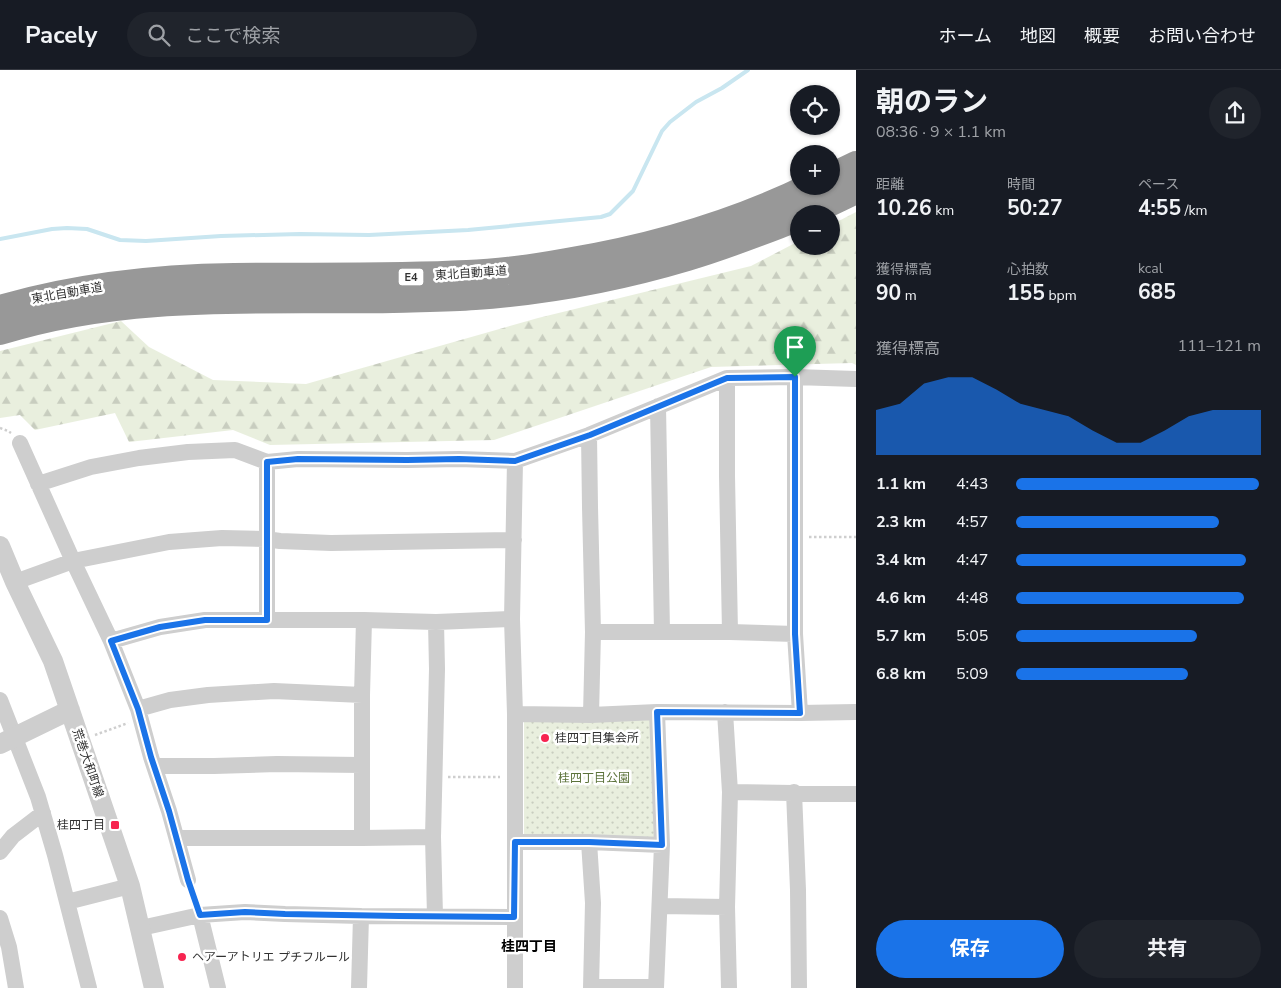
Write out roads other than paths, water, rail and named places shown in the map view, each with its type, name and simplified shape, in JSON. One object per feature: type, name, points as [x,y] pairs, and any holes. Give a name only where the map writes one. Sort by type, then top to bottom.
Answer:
[{"type":"highway","points":[[840,173],[856,165]]},
{"type":"highway","points":[[825,205],[856,190]]},
{"type":"highway","name":"東北自動車道","points":[[0,308],[32,299],[97,287],[162,280],[233,277],[426,276],[470,274],[536,267],[609,255],[679,237],[741,216],[791,195]]},
{"type":"highway","name":"東北自動車道","points":[[0,332],[18,326],[94,310],[168,302],[465,297],[540,289],[615,275],[686,257],[748,237],[790,221]]},
{"type":"street","points":[[795,377],[795,634],[800,713]]},
{"type":"street","points":[[38,484],[91,467],[139,458],[188,452],[235,450],[267,462],[298,459],[515,461],[590,435],[727,378],[795,377],[856,379]]},
{"type":"street","points":[[727,378],[730,632]]},
{"type":"street","points":[[658,406],[662,632]]},
{"type":"street","points":[[590,435],[593,632],[591,715]]},
{"type":"street","points":[[20,443],[111,641],[140,714],[188,880]]},
{"type":"street","points":[[515,461],[512,619],[515,988]]},
{"type":"street","points":[[267,462],[267,620]]},
{"type":"street","points":[[15,582],[73,561],[169,542],[222,538],[330,543],[514,540]]},
{"type":"street","name":"荒巻大和町線","points":[[0,546],[53,661],[130,886],[154,988]]},
{"type":"street","points":[[111,641],[160,627],[205,620],[436,622],[512,619]]},
{"type":"street","points":[[362,838],[364,620]]},
{"type":"street","points":[[435,916],[433,837],[438,669],[436,622]]},
{"type":"street","points":[[593,632],[795,634]]},
{"type":"street","points":[[140,714],[170,700],[227,694],[274,691],[362,695]]},
{"type":"street","points":[[0,700],[8,741],[38,797],[89,988]]},
{"type":"street","points":[[8,741],[70,710]]},
{"type":"street","points":[[589,842],[593,904],[591,987],[656,988],[662,845],[657,712]]},
{"type":"street","points":[[725,712],[730,792],[726,907],[729,988]]},
{"type":"street","points":[[514,714],[856,712]]},
{"type":"street","points":[[154,766],[362,765]]},
{"type":"street","points":[[730,792],[856,794]]},
{"type":"street","points":[[794,792],[799,988]]},
{"type":"street","points":[[0,852],[13,836],[43,814]]},
{"type":"street","points":[[177,838],[433,837]]},
{"type":"street","points":[[515,842],[589,842],[662,845]]},
{"type":"street","points":[[67,902],[130,886]]},
{"type":"street","points":[[660,906],[726,907]]},
{"type":"street","points":[[141,928],[200,915],[245,912],[361,916],[514,917]]},
{"type":"street","points":[[200,915],[218,988]]},
{"type":"street","points":[[359,988],[361,916]]},
{"type":"street","points":[[0,918],[9,947],[16,988]]},
{"type":"waterway","points":[[0,239],[67,228],[87,229],[120,240],[146,241],[221,236],[369,235],[468,230],[601,217],[610,214],[633,191],[662,131],[670,122],[696,102],[722,88],[748,70]]},
{"type":"place","name":"桂四丁目集会所","points":[[545,738]]},
{"type":"place","name":"桂四丁目","points":[[115,825]]},
{"type":"place","name":"ヘアーアトリエ プチフルール","points":[[182,957]]},
{"type":"district","name":"桂四丁目","points":[[529,946]]},
{"type":"park label","name":"桂四丁目公園","points":[[594,778]]}]
